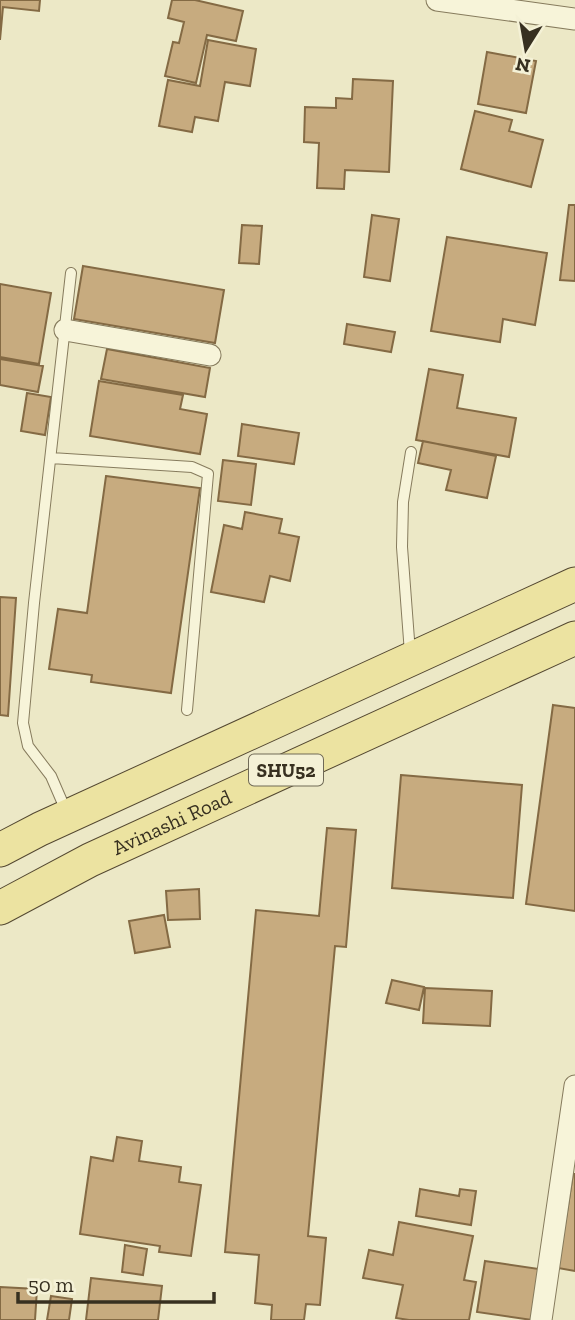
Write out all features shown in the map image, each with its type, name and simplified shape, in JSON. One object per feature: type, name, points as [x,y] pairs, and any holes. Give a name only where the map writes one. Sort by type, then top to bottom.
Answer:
[{"type":"main road","name":"SHU52","points":[[0,850],[68,816],[575,584]]},
{"type":"main road","name":"Avinashi Road","points":[[0,908],[90,860],[575,638]]},
{"type":"street","points":[[437,0],[483,3],[575,19]]},
{"type":"street","points":[[65,330],[210,355]]},
{"type":"street","points":[[541,1320],[575,1086]]},
{"type":"lane","points":[[68,816],[51,776],[28,746],[23,723],[71,273]]},
{"type":"lane","points":[[411,452],[403,502],[402,547],[411,659]]},
{"type":"lane","points":[[51,458],[192,467],[208,474],[187,710]]},
{"type":"building","points":[[0,0],[40,0],[39,11],[3,7],[0,40]]},
{"type":"building","points":[[172,0],[195,0],[243,11],[236,41],[207,35],[196,83],[165,76],[173,42],[179,43],[184,22],[168,18]]},
{"type":"building","points":[[208,40],[256,49],[250,86],[225,82],[218,121],[195,117],[192,132],[159,126],[168,80],[200,86]]},
{"type":"building","points":[[487,52],[536,61],[526,113],[478,104]]},
{"type":"building","points":[[353,79],[393,81],[389,172],[345,170],[344,189],[317,188],[319,143],[304,142],[305,107],[336,108],[336,98],[352,99]]},
{"type":"building","points":[[475,111],[512,120],[509,131],[543,140],[531,187],[461,169]]},
{"type":"building","points":[[569,205],[575,205],[575,281],[560,280]]},
{"type":"building","points":[[372,215],[399,219],[390,281],[364,277]]},
{"type":"building","points":[[242,225],[262,226],[259,264],[239,263]]},
{"type":"building","points":[[447,237],[547,253],[535,325],[503,319],[500,342],[431,331]]},
{"type":"building","points":[[83,266],[224,290],[215,343],[74,319]]},
{"type":"building","points":[[0,284],[51,293],[39,364],[0,357]]},
{"type":"building","points":[[347,324],[395,332],[391,352],[344,344]]},
{"type":"building","points":[[107,349],[210,368],[205,397],[101,379]]},
{"type":"building","points":[[0,359],[43,366],[38,392],[0,385]]},
{"type":"building","points":[[429,369],[463,375],[457,408],[516,418],[509,457],[416,440]]},
{"type":"building","points":[[99,381],[183,395],[180,409],[207,414],[200,454],[90,436]]},
{"type":"building","points":[[27,393],[51,397],[45,435],[21,431]]},
{"type":"building","points":[[242,424],[299,433],[294,464],[238,456]]},
{"type":"building","points":[[423,441],[496,456],[487,498],[446,490],[451,470],[418,463]]},
{"type":"building","points":[[223,460],[256,464],[251,505],[218,501]]},
{"type":"building","points":[[106,476],[200,488],[171,693],[91,682],[92,675],[49,669],[58,609],[87,613]]},
{"type":"building","points":[[245,512],[282,519],[279,533],[299,537],[290,581],[270,576],[264,602],[211,592],[224,525],[242,529]]},
{"type":"building","points":[[0,597],[16,598],[8,716],[0,715]]},
{"type":"building","points":[[553,705],[575,708],[575,911],[526,904]]},
{"type":"building","points":[[401,775],[522,785],[513,898],[392,888]]},
{"type":"building","points":[[327,828],[356,830],[346,947],[335,946],[308,1236],[326,1238],[320,1305],[306,1304],[304,1320],[271,1320],[272,1305],[255,1303],[259,1255],[225,1252],[256,910],[319,916]]},
{"type":"building","points":[[199,889],[200,919],[168,920],[166,891]]},
{"type":"building","points":[[164,915],[170,947],[135,953],[129,921]]},
{"type":"building","points":[[392,980],[424,987],[419,1010],[386,1003]]},
{"type":"building","points":[[425,988],[492,991],[490,1026],[423,1023]]},
{"type":"building","points":[[117,1137],[142,1141],[139,1161],[181,1167],[179,1182],[201,1185],[191,1256],[159,1252],[160,1246],[80,1234],[91,1157],[113,1161]]},
{"type":"building","points":[[575,1174],[575,1271],[558,1268]]},
{"type":"building","points":[[420,1189],[459,1196],[460,1189],[476,1191],[471,1225],[416,1216]]},
{"type":"building","points":[[399,1222],[473,1236],[464,1280],[476,1282],[469,1320],[396,1318],[403,1285],[363,1278],[369,1250],[393,1255]]},
{"type":"building","points":[[125,1245],[147,1249],[143,1275],[122,1272]]},
{"type":"building","points":[[485,1261],[539,1269],[532,1320],[477,1312]]},
{"type":"building","points":[[91,1278],[162,1286],[158,1320],[86,1320]]},
{"type":"building","points":[[0,1287],[37,1289],[35,1320],[0,1320]]},
{"type":"building","points":[[51,1296],[72,1299],[69,1320],[47,1320]]}]
